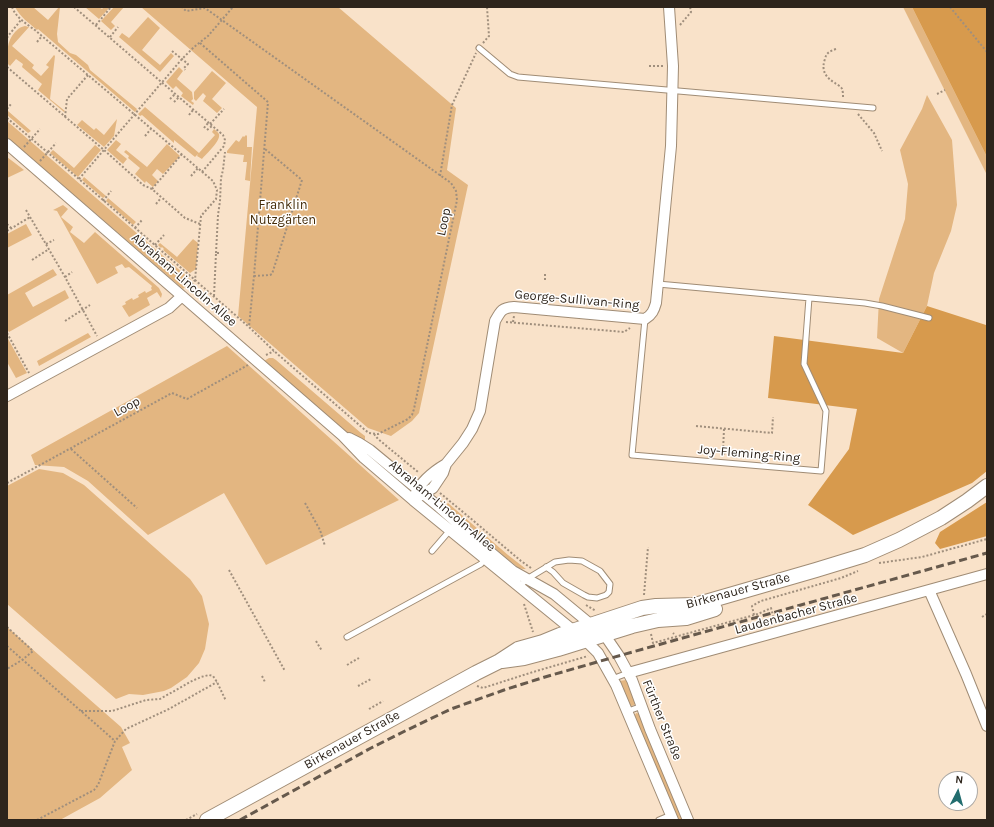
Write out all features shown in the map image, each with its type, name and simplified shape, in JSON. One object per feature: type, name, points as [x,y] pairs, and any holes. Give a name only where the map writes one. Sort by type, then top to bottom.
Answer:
[{"type":"street","name":"George-Sullivan-Ring","points":[[495,321],[500,311],[506,308],[645,319],[654,311],[658,284],[671,146],[673,66],[669,7]]},
{"type":"street","name":"Abraham-Lincoln-Allee","points":[[7,144],[257,360],[343,436],[364,458],[413,500],[482,545],[513,571],[554,594],[591,624]]},
{"type":"street","points":[[7,396],[169,308],[182,296]]},
{"type":"street","points":[[413,500],[420,492],[425,481],[446,464],[472,429],[480,411],[495,321]]},
{"type":"street","name":"Abraham-Lincoln-Allee","points":[[343,436],[370,450],[420,492],[485,559],[523,593],[586,641]]},
{"type":"street","points":[[420,492],[433,488],[443,473],[446,464]]},
{"type":"street","name":"Birkenauer Straße","points":[[498,662],[524,658],[586,641],[632,626],[658,620],[686,618],[839,573],[870,559],[899,540],[941,518],[987,486]]},
{"type":"street","name":"Birkenauer Straße","points":[[207,820],[498,662],[518,649],[543,642],[572,630],[642,608],[656,606],[695,605],[816,570],[870,559]]},
{"type":"street","name":"Laudenbacher Straße","points":[[628,673],[987,574]]},
{"type":"street","points":[[929,590],[987,726]]},
{"type":"street","name":"Fürther Straße","points":[[591,624],[604,635],[619,656],[632,680],[688,820]]},
{"type":"street","points":[[586,641],[598,653],[616,685],[672,818]]},
{"type":"lane","points":[[479,48],[510,74],[518,77],[873,108]]},
{"type":"lane","points":[[658,284],[871,304],[929,318]]},
{"type":"lane","name":"Joy-Fleming-Ring","points":[[645,319],[632,454],[821,471],[826,411],[804,364],[809,298]]},
{"type":"lane","points":[[432,551],[454,526]]},
{"type":"lane","points":[[347,637],[481,564],[485,559]]},
{"type":"lane","points":[[523,593],[527,579],[546,567],[555,562],[569,560],[582,561],[600,571],[610,584],[609,592],[606,595],[597,598],[584,596],[563,583],[554,572],[546,567]]},
{"type":"lane","name":"Laudenbacher Straße","points":[[612,679],[628,673]]},
{"type":"lane","points":[[628,713],[631,710],[642,706]]},
{"type":"lane","points":[[659,820],[672,818]]},
{"type":"path","points":[[12,7],[14,13],[21,20],[42,36],[213,181],[217,190],[216,199],[201,216],[195,280],[182,296]]},
{"type":"path","points":[[74,7],[223,135],[225,140],[224,146],[202,172]]},
{"type":"path","points":[[96,25],[112,7]]},
{"type":"path","name":"Loop","points":[[182,7],[186,11],[205,8],[451,183],[456,191],[457,200],[412,415],[382,432],[374,434]]},
{"type":"path","points":[[79,179],[182,59],[208,36],[233,7]]},
{"type":"path","points":[[440,176],[452,105],[479,48],[489,36],[487,7]]},
{"type":"path","points":[[671,37],[691,12],[690,7]]},
{"type":"path","points":[[950,7],[987,52]]},
{"type":"path","points":[[7,38],[21,20]]},
{"type":"path","points":[[110,38],[118,27]]},
{"type":"path","points":[[37,42],[42,36]]},
{"type":"path","points":[[200,43],[268,102],[249,327]]},
{"type":"path","points":[[836,49],[826,55],[824,62],[824,73],[828,79],[841,87],[843,90],[843,105]]},
{"type":"path","points":[[172,51],[188,64],[184,68],[185,70]]},
{"type":"path","points":[[649,66],[673,66]]},
{"type":"path","points":[[7,67],[143,185],[152,189],[185,218],[200,224]]},
{"type":"path","points":[[65,117],[66,99],[88,75]]},
{"type":"path","points":[[937,94],[945,90]]},
{"type":"path","points":[[170,99],[175,94]]},
{"type":"path","points":[[174,102],[179,97]]},
{"type":"path","points":[[7,109],[11,104]]},
{"type":"path","points":[[851,106],[874,133],[882,151]]},
{"type":"path","points":[[53,113],[56,109]]},
{"type":"path","points":[[204,128],[210,124],[224,109]]},
{"type":"path","points":[[189,115],[193,110]]},
{"type":"path","name":"Abraham-Lincoln-Allee","points":[[7,118],[214,296],[274,351],[365,430],[374,434]]},
{"type":"path","points":[[207,130],[210,124]]},
{"type":"path","points":[[31,139],[40,128]]},
{"type":"path","points":[[145,136],[151,129]]},
{"type":"path","points":[[34,168],[56,143]]},
{"type":"path","points":[[254,276],[272,274],[302,180],[265,149]]},
{"type":"path","points":[[214,296],[218,215],[225,152]]},
{"type":"path","points":[[152,189],[182,154]]},
{"type":"path","points":[[191,176],[198,168]]},
{"type":"path","points":[[103,200],[111,191]]},
{"type":"path","points":[[156,204],[162,198]]},
{"type":"path","points":[[26,210],[102,344]]},
{"type":"path","points":[[7,231],[30,217]]},
{"type":"path","points":[[258,219],[289,221]]},
{"type":"path","points":[[135,228],[142,220]]},
{"type":"path","points":[[7,224],[12,228]]},
{"type":"path","points":[[155,245],[164,235]]},
{"type":"path","points":[[46,244],[54,240]]},
{"type":"path","points":[[32,260],[49,249]]},
{"type":"path","points":[[216,254],[220,253]]},
{"type":"path","points":[[65,277],[72,272]]},
{"type":"path","points":[[545,272],[545,280]]},
{"type":"path","points":[[495,321],[624,332],[645,319],[627,305],[516,294]]},
{"type":"path","points":[[65,321],[90,305]]},
{"type":"path","points":[[7,334],[33,381]]},
{"type":"path","name":"Loop","points":[[7,483],[172,393],[187,399],[257,360]]},
{"type":"path","points":[[696,426],[772,433],[773,416]]},
{"type":"path","points":[[724,429],[723,451],[729,463]]},
{"type":"path","points":[[374,434],[418,472],[425,481]]},
{"type":"path","points":[[71,449],[137,508]]},
{"type":"path","points":[[433,488],[521,561]]},
{"type":"path","points":[[305,503],[320,530],[325,546]]},
{"type":"path","points":[[870,559],[922,557],[987,539]]},
{"type":"path","points":[[644,595],[648,547]]},
{"type":"path","points":[[754,615],[752,606],[761,601],[841,578],[862,569]]},
{"type":"path","points":[[229,570],[285,671]]},
{"type":"path","points":[[523,593],[525,607],[534,633]]},
{"type":"path","points":[[653,643],[754,615],[771,608],[775,623]]},
{"type":"path","points":[[982,617],[987,614]]},
{"type":"path","points":[[7,627],[33,651],[7,669]]},
{"type":"path","points":[[316,641],[322,651]]},
{"type":"path","points":[[7,646],[115,741]]},
{"type":"path","points":[[347,665],[359,658]]},
{"type":"path","points":[[461,681],[483,688],[552,666]]},
{"type":"path","points":[[81,711],[112,711],[146,700],[160,699],[201,676],[209,675],[213,676],[217,682],[226,702]]},
{"type":"path","points":[[262,676],[266,682]]},
{"type":"path","points":[[358,686],[371,679]]},
{"type":"path","points":[[37,820],[94,790],[98,785],[115,741],[126,729],[169,709],[217,682]]},
{"type":"path","points":[[369,709],[383,701]]},
{"type":"green space","points":[[15,7],[33,7],[48,20],[60,7],[57,34],[58,42],[70,53],[76,55],[88,65],[90,70],[137,109],[135,112],[38,29],[37,30],[19,14]]},
{"type":"green space","points":[[85,7],[99,7],[102,9],[104,7],[110,7],[99,19]]},
{"type":"green space","points":[[114,7],[124,7],[111,22],[115,26],[111,30],[101,21]]},
{"type":"green space","name":"Franklin Nutzgärten","points":[[141,7],[338,7],[456,108],[447,170],[468,185],[419,413],[412,421],[391,436],[368,428],[238,316],[257,107]]},
{"type":"green space","points":[[903,7],[912,7],[987,157],[987,175]]},
{"type":"green space","points":[[148,17],[160,28],[142,50],[160,65],[171,53],[174,56],[160,72],[119,37],[122,33],[129,38]]},
{"type":"green space","points":[[25,26],[29,27],[12,46],[34,65],[32,68],[41,76],[49,67],[46,65],[54,55],[55,56],[50,99],[65,111],[64,112],[38,90],[42,84],[22,67],[23,64],[16,59],[10,66],[7,63],[10,39],[17,30]]},
{"type":"green space","points":[[179,67],[183,71],[177,79],[192,92],[193,99],[191,101],[194,103],[193,105],[181,96],[183,93],[176,86],[173,89],[166,82]]},
{"type":"green space","points":[[212,71],[226,83],[212,99],[222,108],[217,113],[203,101],[206,96],[203,93],[196,101],[194,99],[194,92]]},
{"type":"green space","points":[[927,95],[952,140],[957,205],[951,231],[934,273],[927,306],[903,353],[877,338],[879,299],[905,219],[908,184],[900,150],[922,109]]},
{"type":"green space","points":[[145,107],[199,153],[215,135],[212,132],[214,129],[219,134],[218,140],[202,159],[197,156],[198,154],[195,157],[174,140],[174,143],[142,115],[140,116],[138,114]]},
{"type":"green space","points":[[8,111],[31,131],[28,133],[7,115]]},
{"type":"green space","points":[[117,119],[114,136],[104,147],[77,125],[82,120],[94,130],[96,128],[104,135]]},
{"type":"green space","points":[[7,121],[191,280],[183,289],[7,137]]},
{"type":"green space","points":[[246,135],[247,147],[252,147],[250,181],[245,180],[247,162],[243,162],[244,155],[227,153],[236,140],[239,142],[243,136],[244,137]]},
{"type":"green space","points":[[116,140],[121,144],[116,150],[127,159],[123,164],[107,150]]},
{"type":"green space","points":[[167,144],[180,156],[163,174],[157,169],[152,175],[158,181],[153,187],[146,181],[145,183],[135,174],[140,168],[128,158],[129,156],[124,152],[126,150],[147,167]]},
{"type":"green space","points":[[95,145],[101,150],[78,177],[50,153],[53,150],[74,168]]},
{"type":"green space","points":[[7,157],[24,170],[7,178]]},
{"type":"green space","points":[[84,177],[106,196],[103,198],[82,180]]},
{"type":"green space","points":[[108,198],[136,222],[133,225],[106,201]]},
{"type":"green space","points":[[63,205],[68,209],[61,217],[73,227],[70,232],[84,243],[95,232],[159,288],[162,294],[161,298],[157,292],[147,298],[150,305],[129,317],[122,306],[126,304],[125,302],[132,298],[133,300],[139,297],[138,295],[145,291],[146,293],[152,290],[152,286],[129,267],[125,268],[122,264],[115,267],[118,273],[97,284],[57,211],[53,210]]},
{"type":"green space","points":[[26,224],[32,235],[7,248],[7,234]]},
{"type":"green space","points":[[193,239],[198,243],[196,269],[190,273],[158,245],[160,243],[177,257]]},
{"type":"green space","points":[[53,269],[57,275],[25,293],[33,307],[65,290],[69,298],[9,332],[7,329],[7,295]]},
{"type":"green space","points":[[88,333],[91,337],[39,366],[37,361]]},
{"type":"green space","points":[[7,337],[27,373],[16,378],[7,362]]},
{"type":"green space","points":[[227,346],[399,500],[266,565],[224,493],[148,535],[88,481],[64,467],[35,465],[31,455]]},
{"type":"green space","points":[[269,358],[276,360],[365,436],[365,442],[345,432],[264,361]]},
{"type":"green space","points":[[39,469],[63,473],[84,485],[190,579],[202,596],[209,624],[205,649],[199,663],[187,677],[171,688],[164,691],[143,695],[129,694],[116,699],[7,604],[7,486]]},
{"type":"green space","points":[[448,503],[526,569],[519,568],[506,558],[446,505]]},
{"type":"green space","points":[[7,627],[121,727],[130,743],[122,747],[132,770],[100,798],[60,820],[7,820]]},
{"type":"green space","points":[[626,680],[636,704],[629,707],[619,681]]},
{"type":"green space","points":[[636,713],[640,714],[684,820],[677,820],[634,717]]},
{"type":"shaded area","points":[[912,7],[987,7],[987,157]]},
{"type":"shaded area","points":[[927,306],[987,325],[987,471],[972,483],[853,535],[808,505],[849,449],[857,409],[768,398],[774,336],[903,353]]},
{"type":"shaded area","points":[[987,502],[987,536],[940,549],[935,543],[940,532]]},
{"type":"railway","points":[[240,820],[371,748],[407,730],[451,709],[504,690],[611,658],[987,553]]}]
